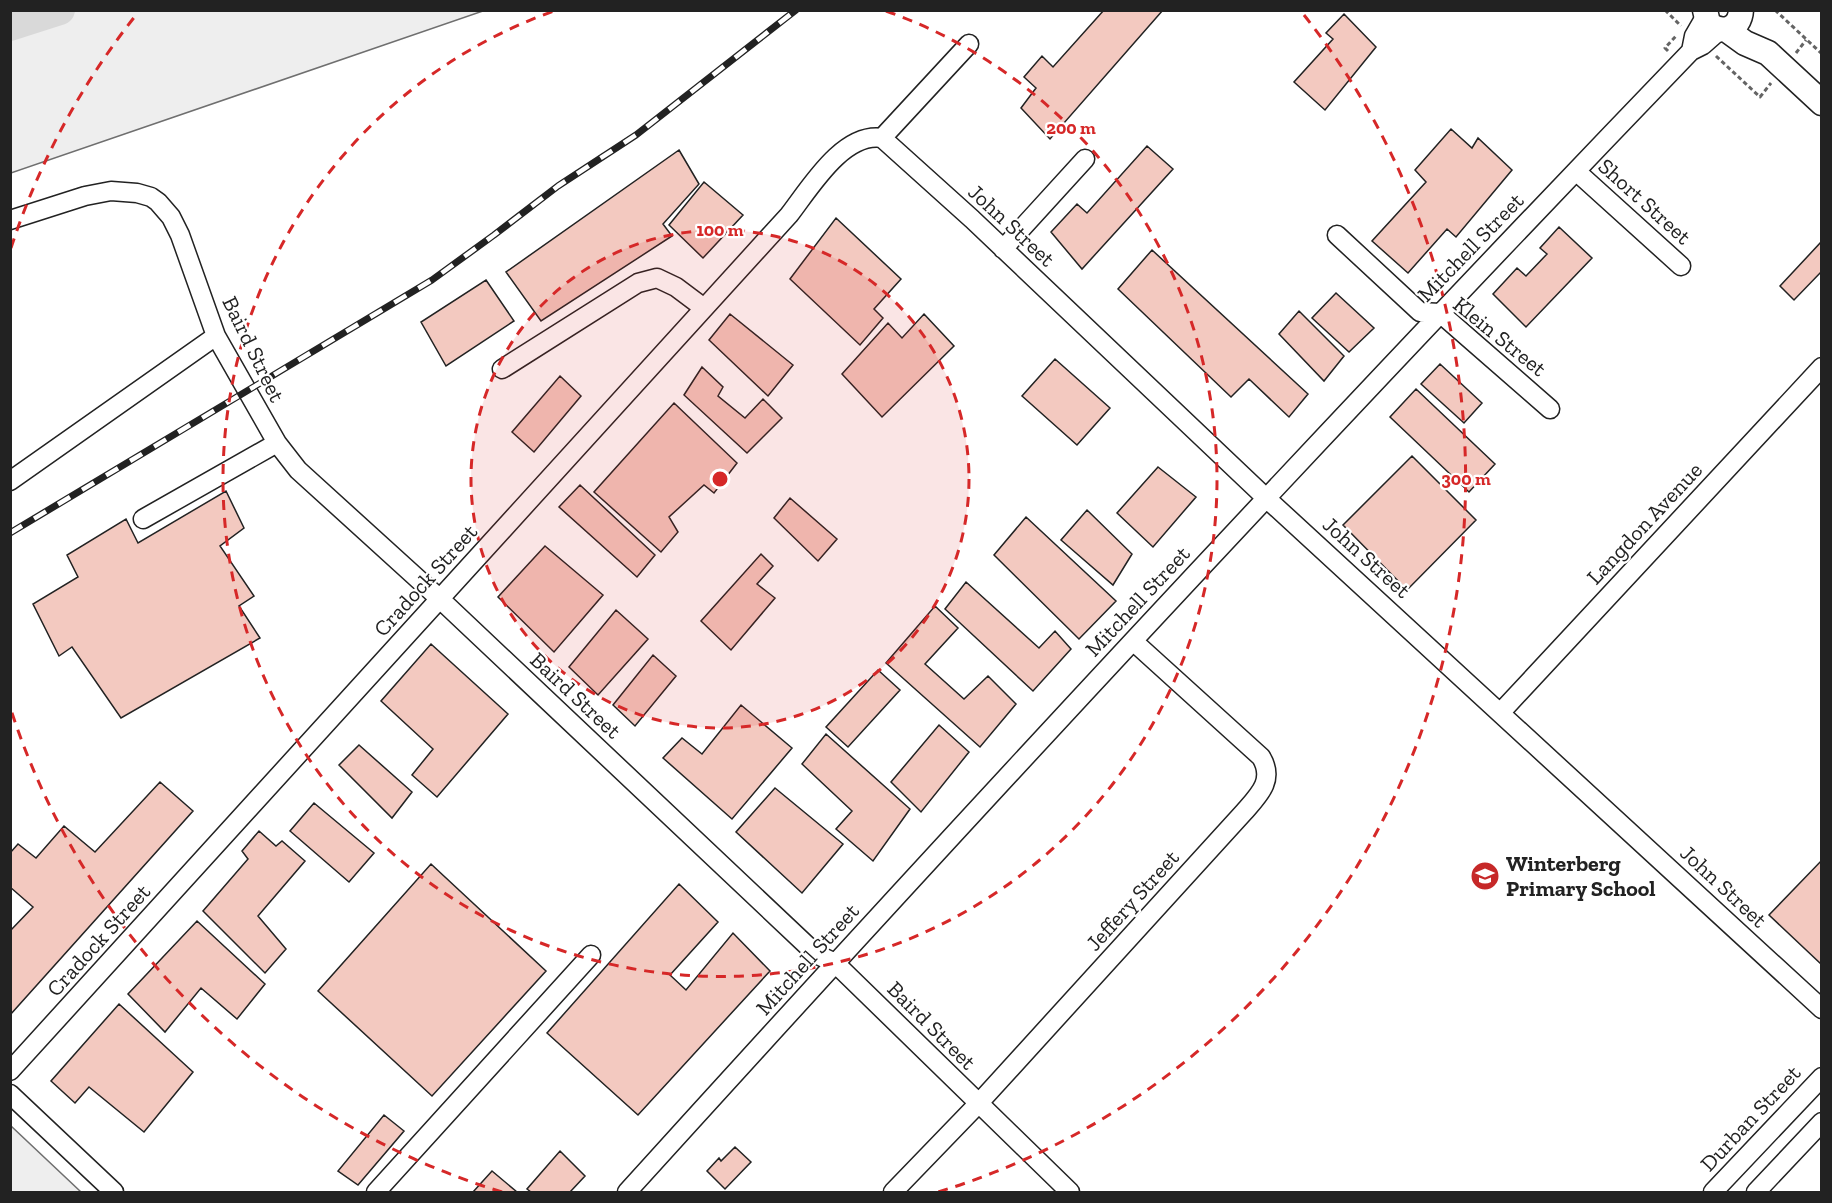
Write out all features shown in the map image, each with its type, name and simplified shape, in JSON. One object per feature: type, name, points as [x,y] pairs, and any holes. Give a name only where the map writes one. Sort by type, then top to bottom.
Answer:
[{"type":"main road","points":[[1721,23],[1755,30],[1768,53],[1821,103]]},
{"type":"street","name":"Mitchell Street","points":[[627,1192],[1265,497],[1686,56],[1694,36],[1721,23]]},
{"type":"street","points":[[882,138],[969,44]]},
{"type":"street","name":"Cradock Street","points":[[10,1071],[789,215],[816,179],[848,146],[857,140],[872,136],[882,138]]},
{"type":"street","name":"John Street","points":[[882,138],[1265,497],[1821,1009]]},
{"type":"street","points":[[1003,249],[1085,159]]},
{"type":"street","name":"Short Street","points":[[1577,172],[1681,266]]},
{"type":"street","name":"Baird Street","points":[[10,220],[85,196],[120,191],[151,197],[171,217],[180,235],[216,336],[277,444],[298,470],[440,599],[816,954],[835,963],[1070,1192]]},
{"type":"street","name":"Klein Street","points":[[1337,235],[1420,312],[1440,313],[1550,409]]},
{"type":"street","points":[[502,369],[638,284],[657,278],[676,287],[704,308]]},
{"type":"street","points":[[10,481],[216,336]]},
{"type":"street","name":"Langdon Avenue","points":[[1501,712],[1821,367]]},
{"type":"street","points":[[143,519],[277,444]]},
{"type":"street","name":"Jeffery Street","points":[[893,1192],[978,1104],[1244,812],[1266,784],[1266,767],[1261,757],[1133,641]]},
{"type":"street","points":[[376,1192],[591,955]]},
{"type":"street","name":"Durban Street","points":[[1713,1192],[1821,1077]]},
{"type":"street","points":[[10,1094],[114,1192]]},
{"type":"street","points":[[1756,1192],[1821,1122]]},
{"type":"path","points":[[1665,10],[1683,28],[1665,48],[1686,56]]},
{"type":"path","points":[[1775,10],[1821,54]]},
{"type":"path","points":[[1721,23],[1760,97]]},
{"type":"shaded area","points":[[11,10],[483,10],[483,11],[11,173]]},
{"type":"shaded area","points":[[11,1126],[81,1192],[11,1192]]},
{"type":"building","points":[[1104,10],[1163,10],[1050,139],[1021,108],[1036,88],[1024,77],[1042,56],[1053,67]]},
{"type":"building","points":[[1344,14],[1376,47],[1325,110],[1294,82],[1333,39],[1326,33]]},
{"type":"building","points":[[1451,129],[1472,148],[1478,138],[1512,170],[1456,237],[1447,229],[1408,273],[1372,241],[1426,182],[1415,170]]},
{"type":"building","points":[[1147,146],[1173,169],[1082,269],[1051,232],[1077,204],[1087,213]]},
{"type":"building","points":[[679,150],[699,184],[663,224],[672,236],[541,321],[506,272]]},
{"type":"building","points":[[704,182],[743,215],[703,258],[669,225]]},
{"type":"building","points":[[836,218],[901,279],[874,309],[883,318],[860,345],[790,279]]},
{"type":"building","points":[[1559,227],[1592,258],[1526,327],[1493,294],[1517,268],[1526,276],[1547,254],[1540,248]]},
{"type":"building","points":[[1822,241],[1822,271],[1794,300],[1780,286]]},
{"type":"building","points":[[1152,250],[1308,394],[1289,417],[1249,379],[1231,397],[1118,289]]},
{"type":"building","points":[[486,280],[514,321],[446,366],[421,322]]},
{"type":"building","points":[[1336,293],[1374,328],[1349,352],[1312,318]]},
{"type":"building","points":[[1299,311],[1344,356],[1324,381],[1279,334]]},
{"type":"building","points":[[730,314],[793,365],[768,396],[709,340]]},
{"type":"building","points":[[924,314],[954,346],[882,417],[842,374],[888,323],[902,338]]},
{"type":"building","points":[[1055,359],[1110,408],[1077,445],[1022,396]]},
{"type":"building","points":[[1440,364],[1482,403],[1464,423],[1421,384]]},
{"type":"building","points":[[702,367],[723,387],[718,396],[745,418],[763,399],[782,418],[747,453],[684,395]]},
{"type":"building","points":[[560,376],[581,396],[534,452],[512,432]]},
{"type":"building","points":[[1416,389],[1495,464],[1469,492],[1390,417]]},
{"type":"building","points":[[674,403],[737,463],[714,493],[704,485],[669,517],[678,532],[661,552],[594,492]]},
{"type":"building","points":[[1412,456],[1476,520],[1407,590],[1343,525]]},
{"type":"building","points":[[1158,467],[1196,497],[1153,547],[1117,513]]},
{"type":"building","points":[[580,485],[655,555],[637,577],[559,507]]},
{"type":"building","points":[[226,491],[244,528],[220,546],[254,596],[239,606],[260,638],[121,718],[72,647],[59,656],[33,604],[78,577],[67,555],[126,519],[138,543]]},
{"type":"building","points":[[790,498],[837,539],[818,561],[774,518]]},
{"type":"building","points":[[1087,510],[1132,554],[1113,585],[1061,540]]},
{"type":"building","points":[[1026,517],[1116,601],[1079,639],[994,555]]},
{"type":"building","points":[[545,546],[603,595],[554,652],[498,597]]},
{"type":"building","points":[[761,554],[773,566],[757,584],[775,598],[731,650],[701,621]]},
{"type":"building","points":[[966,582],[1039,648],[1055,631],[1071,649],[1033,691],[945,609]]},
{"type":"building","points":[[935,606],[958,628],[925,664],[964,699],[988,676],[1016,704],[980,747],[886,663]]},
{"type":"building","points":[[616,610],[648,639],[598,695],[569,667]]},
{"type":"building","points":[[431,644],[508,714],[437,797],[412,775],[433,749],[381,701]]},
{"type":"building","points":[[653,655],[676,676],[635,726],[613,705]]},
{"type":"building","points":[[878,670],[900,690],[848,747],[826,727]]},
{"type":"building","points":[[741,705],[792,748],[732,819],[663,758],[682,738],[702,754]]},
{"type":"building","points":[[939,725],[969,752],[921,812],[891,782]]},
{"type":"building","points":[[826,734],[910,809],[873,861],[836,829],[852,811],[802,764]]},
{"type":"building","points":[[359,745],[412,792],[392,818],[339,765]]},
{"type":"building","points":[[160,782],[193,811],[10,1015],[10,931],[33,907],[10,887],[10,853],[18,844],[36,858],[64,826],[95,852]]},
{"type":"building","points":[[775,788],[843,844],[802,893],[736,832]]},
{"type":"building","points":[[314,803],[374,853],[349,882],[290,831]]},
{"type":"building","points":[[259,831],[276,846],[282,841],[305,861],[258,916],[286,949],[265,973],[203,911],[248,859],[242,851]]},
{"type":"building","points":[[1822,860],[1822,964],[1821,964],[1769,915]]},
{"type":"building","points":[[431,864],[546,971],[432,1096],[318,991]]},
{"type":"building","points":[[679,884],[718,922],[670,975],[686,990],[733,933],[770,971],[638,1115],[547,1033]]},
{"type":"building","points":[[197,921],[265,984],[237,1019],[201,988],[165,1032],[128,994]]},
{"type":"building","points":[[119,1004],[193,1072],[144,1132],[89,1087],[75,1103],[51,1081]]},
{"type":"building","points":[[384,1115],[404,1131],[358,1185],[338,1171]]},
{"type":"building","points":[[735,1147],[751,1162],[725,1189],[707,1171],[719,1158],[721,1161]]},
{"type":"building","points":[[560,1151],[585,1176],[570,1192],[531,1192],[527,1189]]},
{"type":"building","points":[[492,1171],[517,1192],[473,1192]]},
{"type":"waterway","points":[[10,26],[60,10]]},
{"type":"railway","points":[[10,533],[432,280],[558,186],[636,135],[796,10]]},
{"type":"place","name":"Winterberg Primary School","points":[[1485,876]]}]
